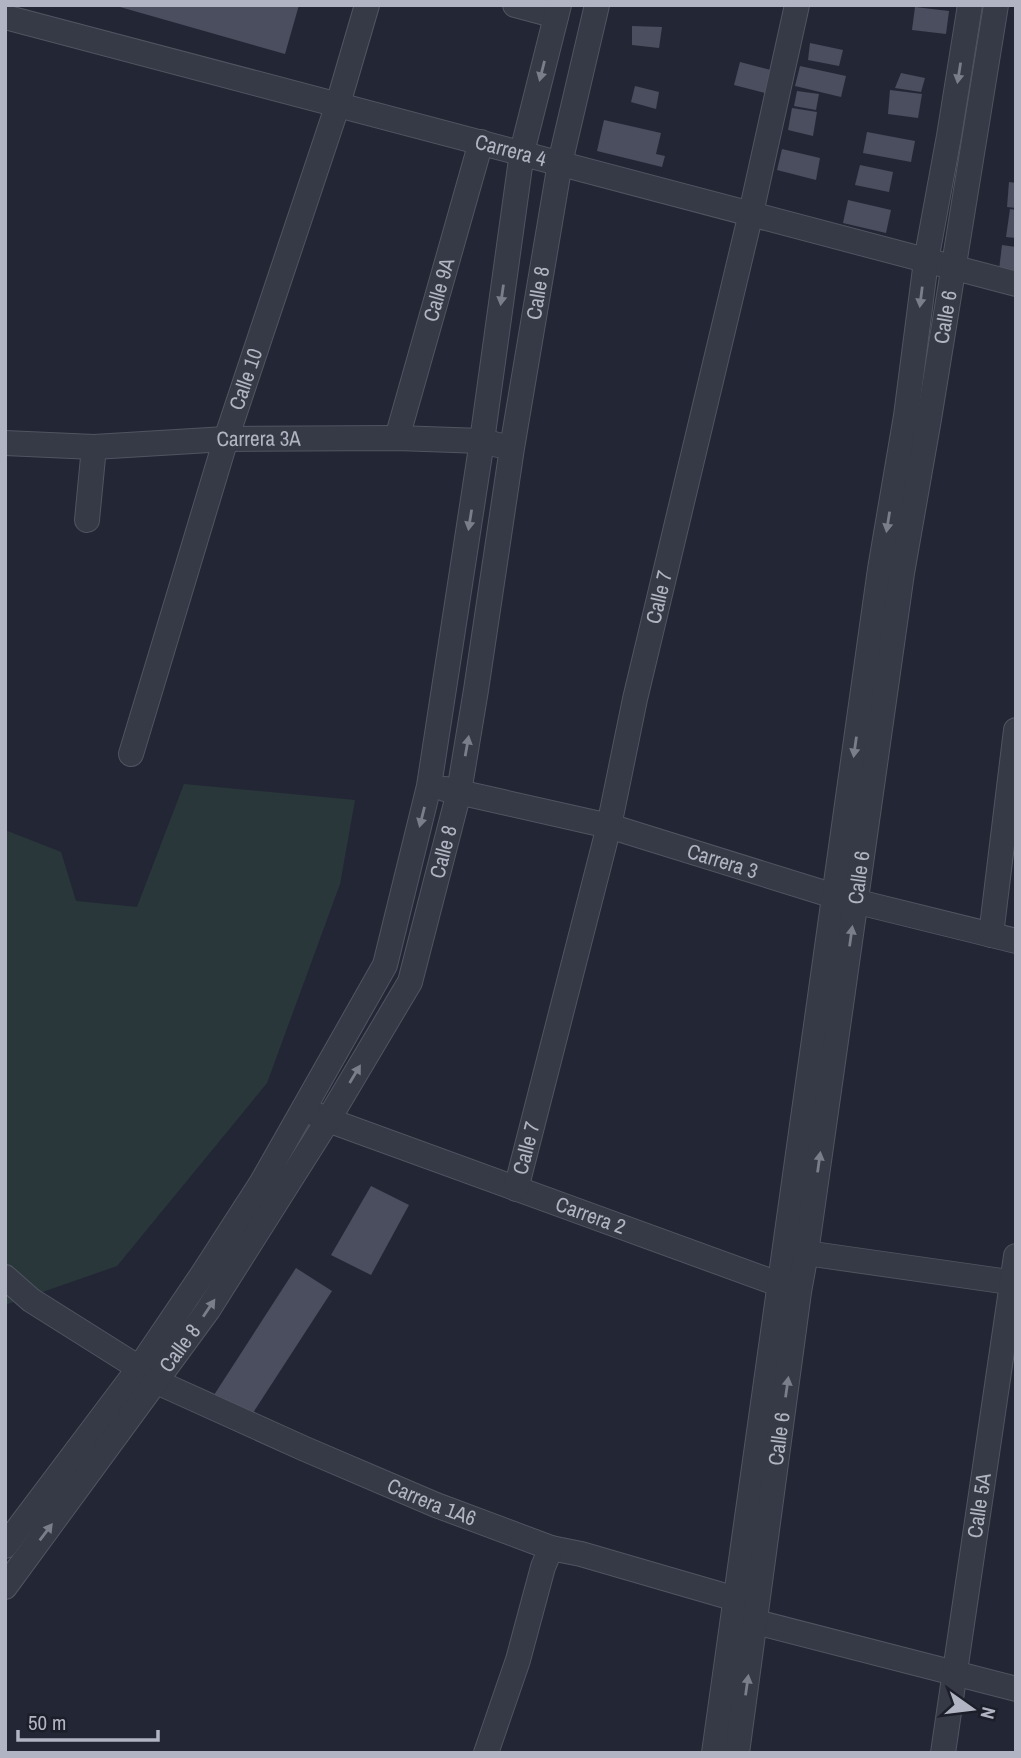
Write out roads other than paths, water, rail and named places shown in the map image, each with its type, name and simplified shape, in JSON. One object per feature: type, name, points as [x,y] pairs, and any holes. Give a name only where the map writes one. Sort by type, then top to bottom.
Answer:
[{"type":"street","name":"Calle 10","points":[[131,754],[226,439],[338,104],[367,5]]},
{"type":"street","points":[[515,5],[558,11]]},
{"type":"street","name":"Calle 8","points":[[5,1546],[148,1375],[208,1310],[328,1120],[410,982],[459,792],[512,448],[560,163],[597,5]]},
{"type":"street","name":"Calle 7","points":[[516,1189],[609,826],[635,699],[751,213],[797,5]]},
{"type":"street","name":"Calle 6","points":[[737,1753],[750,1609],[790,1289],[891,571],[906,416],[926,261],[970,5]]},
{"type":"street","name":"Calle 6","points":[[891,571],[929,419],[996,5]]},
{"type":"street","name":"Calle 8","points":[[5,1587],[148,1375],[202,1275],[262,1182],[385,965],[429,786],[482,441],[522,152],[558,11]]},
{"type":"street","name":"Carrera 4","points":[[5,17],[1016,284]]},
{"type":"street","points":[[949,136],[974,142]]},
{"type":"street","name":"Calle 9A","points":[[397,438],[481,142]]},
{"type":"street","name":"Carrera 3A","points":[[5,443],[94,447],[226,439],[397,438],[482,441],[512,448]]},
{"type":"street","points":[[87,520],[94,447]]},
{"type":"street","points":[[991,935],[1016,730]]},
{"type":"street","name":"Carrera 3","points":[[429,786],[609,826],[845,898],[1016,941]]},
{"type":"street","name":"Calle 6","points":[[790,1289],[806,1253],[845,898]]},
{"type":"street","name":"Carrera 2","points":[[303,1108],[328,1120],[790,1289]]},
{"type":"street","points":[[806,1253],[1014,1283]]},
{"type":"street","name":"Calle 5A","points":[[943,1753],[1016,1256]]},
{"type":"street","name":"Carrera 1A6","points":[[5,1277],[31,1300],[148,1375],[305,1449],[436,1505],[551,1548],[581,1554],[954,1674],[1016,1689]]},
{"type":"street","points":[[486,1753],[518,1660],[543,1567],[551,1548]]},
{"type":"street","name":"Calle 6","points":[[714,1753],[750,1609]]}]
